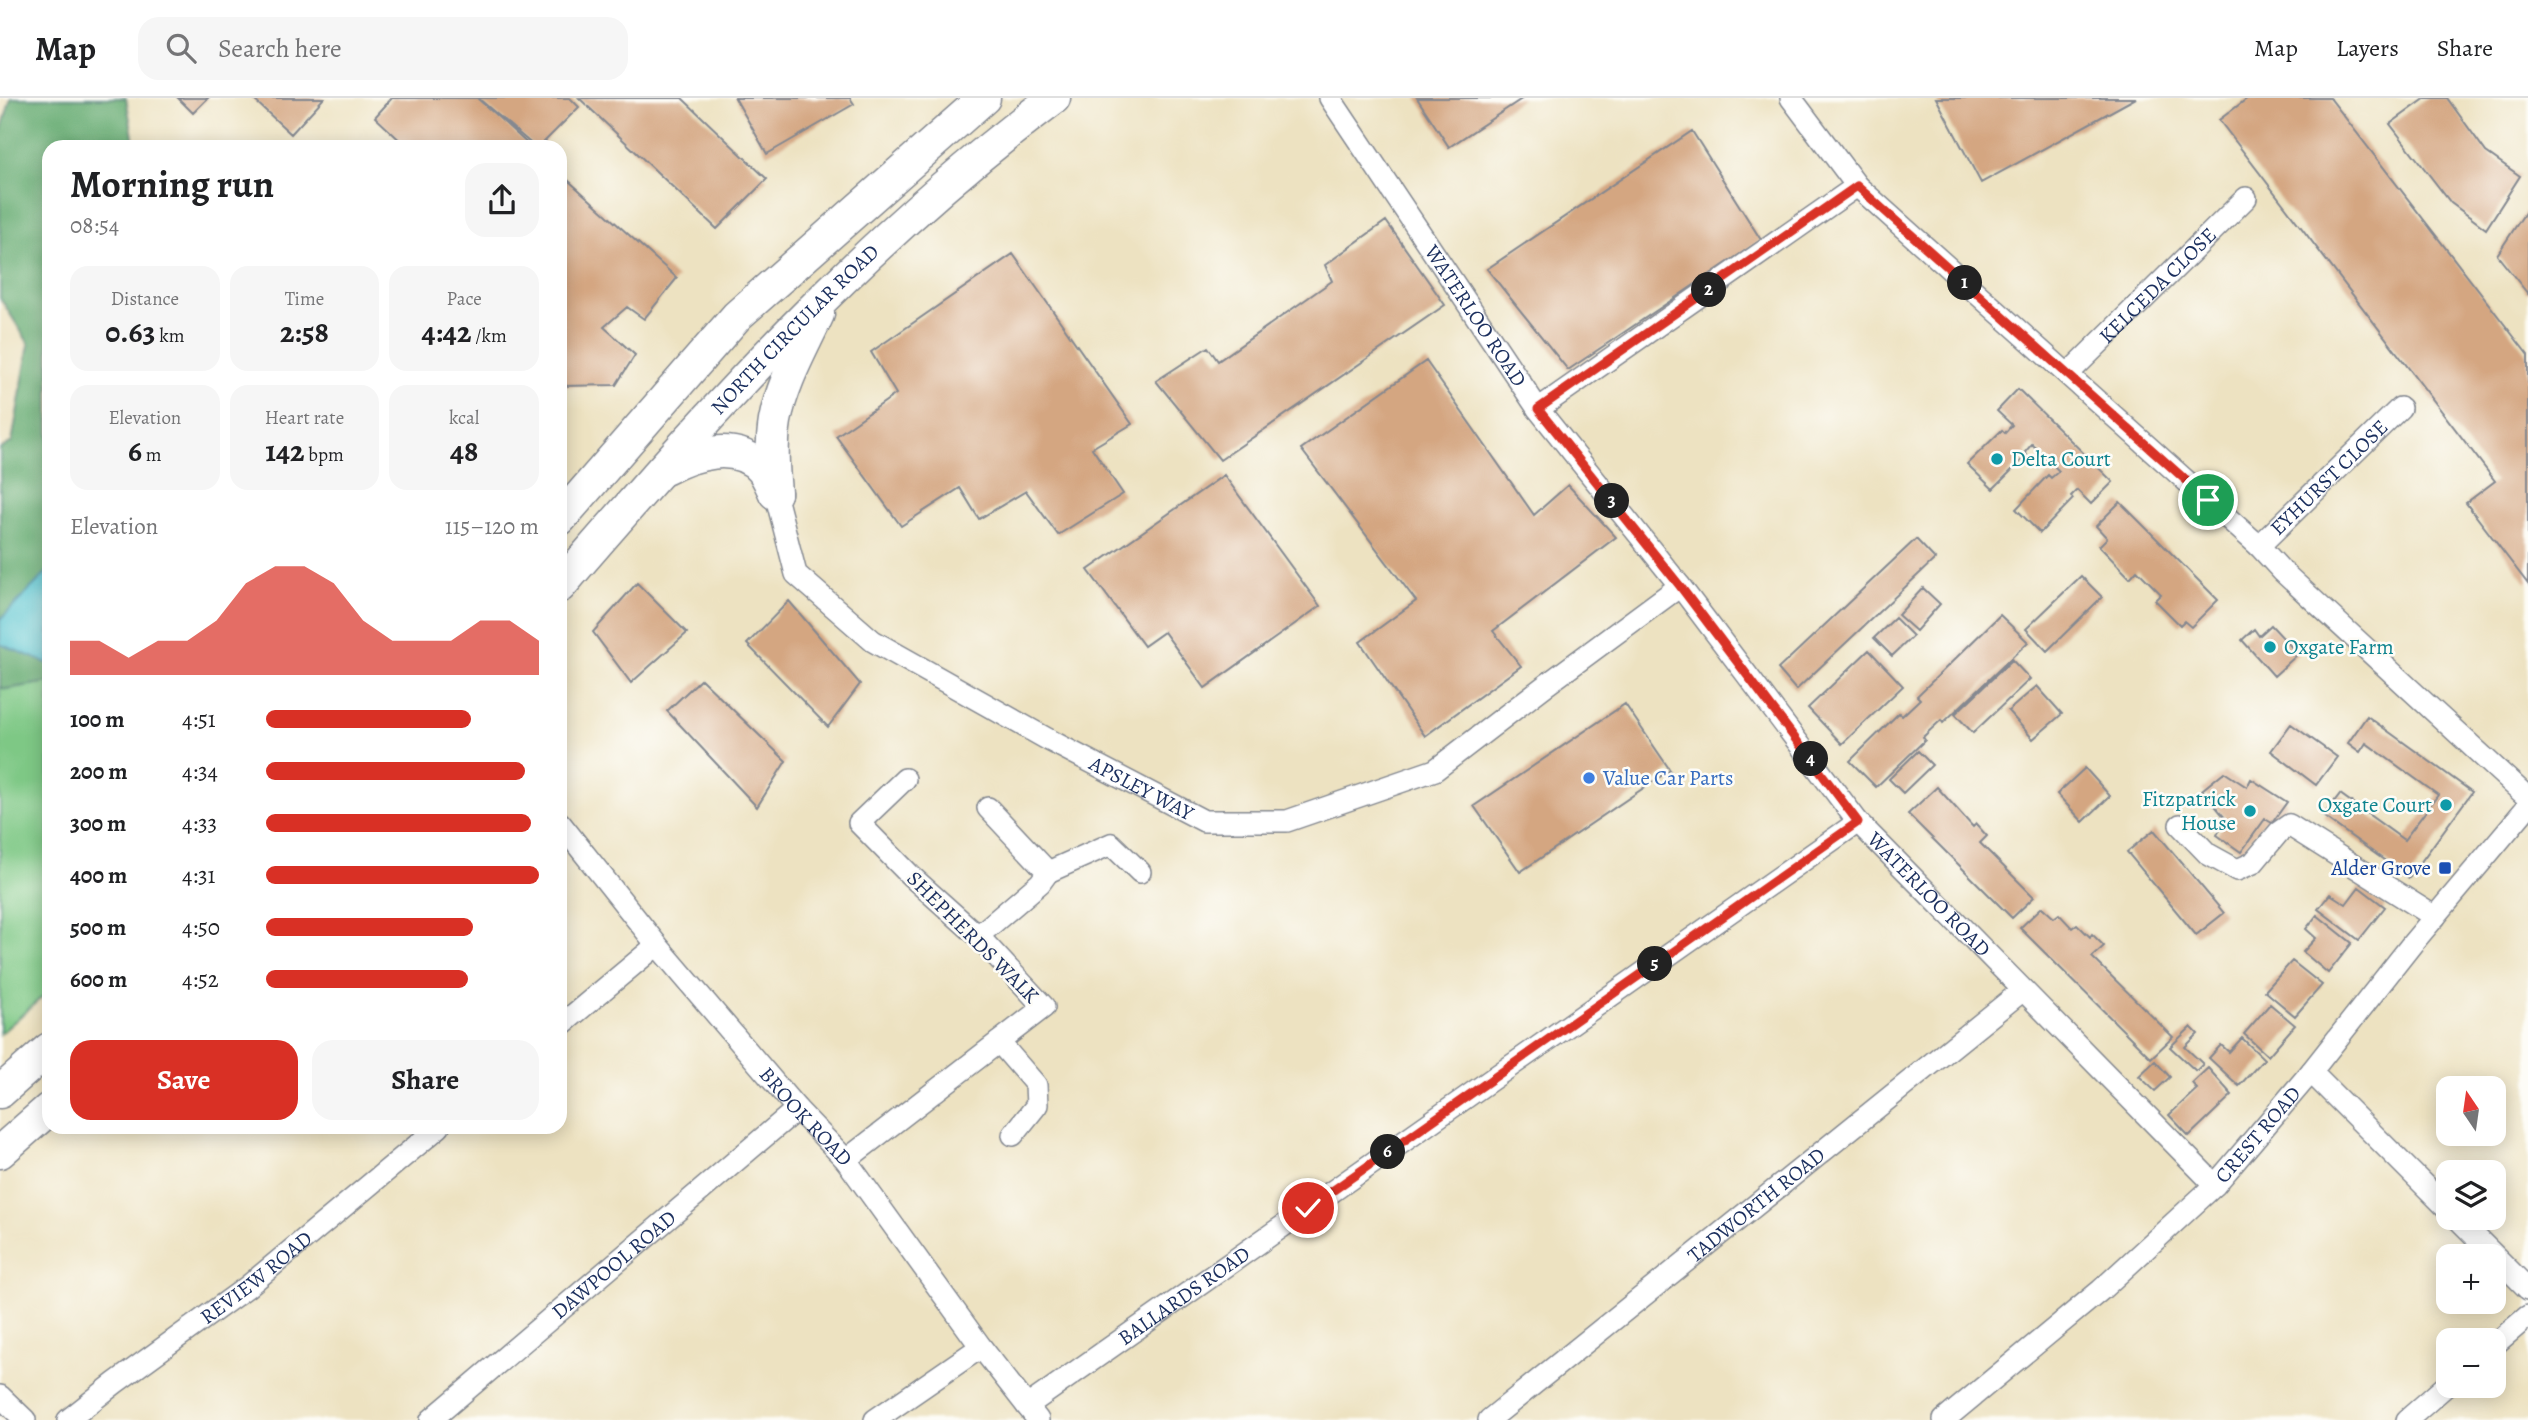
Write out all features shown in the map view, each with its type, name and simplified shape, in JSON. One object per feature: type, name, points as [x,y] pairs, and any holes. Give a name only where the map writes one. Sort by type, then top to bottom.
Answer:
[{"type":"highway","name":"NORTH CIRCULAR ROAD","points":[[567,511],[737,316],[984,98]]},
{"type":"highway","name":"NORTH CIRCULAR ROAD","points":[[567,578],[716,407],[827,292],[989,146],[1054,98]]},
{"type":"highway","points":[[775,492],[772,450],[775,421],[785,385],[827,292]]},
{"type":"highway","points":[[657,472],[702,453],[734,454],[748,458],[762,469],[775,492]]},
{"type":"highway","points":[[0,1092],[42,1055]]},
{"type":"highway","points":[[0,1152],[42,1115]]},
{"type":"street","name":"WATERLOO ROAD","points":[[1330,98],[1538,409],[1680,586],[1858,822],[2215,1185]]},
{"type":"street","points":[[1791,98],[1857,186],[2259,546],[2282,571],[2528,798]]},
{"type":"street","points":[[1538,409],[1857,186]]},
{"type":"street","name":"KELCEDA CLOSE","points":[[2068,374],[2246,198]]},
{"type":"street","name":"EYHURST CLOSE","points":[[2259,546],[2400,408]]},
{"type":"street","name":"APSLEY WAY","points":[[775,492],[796,574],[873,641],[1049,740],[1204,821],[1287,821],[1435,770],[1680,586]]},
{"type":"street","name":"SHEPHERDS WALK","points":[[846,1160],[1044,1007],[978,936],[911,876],[859,823],[905,779]]},
{"type":"street","name":"CREST ROAD","points":[[1944,1420],[2101,1290],[2215,1185],[2528,806]]},
{"type":"street","points":[[988,808],[1048,872]]},
{"type":"street","name":"BALLARDS ROAD","points":[[1032,1413],[1858,822]]},
{"type":"street","points":[[2180,825],[2208,853],[2237,870],[2253,863],[2288,825],[2435,917]]},
{"type":"street","name":"BROOK ROAD","points":[[567,831],[657,945],[797,1109],[846,1160],[1032,1413]]},
{"type":"street","points":[[978,936],[1040,883],[1048,872],[1111,844],[1140,872]]},
{"type":"street","points":[[567,1020],[657,945]]},
{"type":"street","name":"TADWORTH ROAD","points":[[1489,1420],[2022,990]]},
{"type":"street","points":[[999,1042],[1036,1085],[1037,1105],[1013,1135]]},
{"type":"street","points":[[2311,1072],[2436,1197]]},
{"type":"street","name":"DAWPOOL ROAD","points":[[431,1420],[797,1109]]},
{"type":"street","name":"REVIEW ROAD","points":[[68,1420],[247,1287],[431,1134]]},
{"type":"street","points":[[2469,1230],[2528,1289]]},
{"type":"street","points":[[2506,1335],[2528,1316]]},
{"type":"street","points":[[875,1420],[981,1347]]},
{"type":"street","points":[[2407,1420],[2436,1395]]},
{"type":"street","points":[[0,1396],[25,1420]]},
{"type":"green space","points":[[11,98],[126,98],[134,140],[42,140],[42,683],[6,689],[0,687],[0,449],[12,442],[29,344],[0,298],[0,135]]},
{"type":"green space","points":[[42,683],[42,997],[0,1034],[0,687],[6,689]]},
{"type":"water","points":[[42,577],[42,661],[0,644],[0,620]]},
{"type":"building","points":[[178,98],[208,98],[193,113]]},
{"type":"building","points":[[252,98],[324,98],[291,134]]},
{"type":"building","points":[[392,98],[477,98],[523,140],[400,140],[375,117]]},
{"type":"building","points":[[478,98],[570,98],[579,107],[546,140],[527,140]]},
{"type":"building","points":[[579,98],[682,98],[767,179],[717,229]]},
{"type":"building","points":[[735,98],[850,98],[854,104],[767,154]]},
{"type":"building","points":[[1417,98],[1523,98],[1449,147]]},
{"type":"building","points":[[1936,98],[2136,98],[1981,183]]},
{"type":"building","points":[[2248,98],[2330,98],[2528,355],[2528,584],[2466,503],[2495,481],[2219,120]]},
{"type":"building","points":[[2426,98],[2447,98],[2486,152],[2520,176],[2486,229],[2451,203],[2390,124]]},
{"type":"building","points":[[1692,131],[1761,240],[1568,370],[1487,269]]},
{"type":"building","points":[[567,179],[677,278],[644,319],[627,307],[604,327],[635,355],[616,385],[567,386]]},
{"type":"building","points":[[2528,208],[2528,294],[2497,255]]},
{"type":"building","points":[[1386,221],[1445,305],[1220,460],[1156,381],[1208,347],[1218,361],[1332,281],[1325,265]]},
{"type":"building","points":[[1013,254],[1132,424],[1092,448],[1123,494],[1058,535],[1026,491],[979,519],[960,488],[901,526],[836,436],[896,394],[871,352]]},
{"type":"building","points":[[1426,361],[1534,515],[1568,485],[1616,537],[1493,631],[1521,666],[1425,736],[1360,642],[1416,601],[1301,449]]},
{"type":"building","name":"Delta Court","points":[[2018,389],[2113,482],[2091,504],[2077,490],[2071,496],[2073,499],[2040,533],[2016,509],[2048,475],[2051,478],[2059,471],[2032,444],[2025,452],[2027,455],[1993,489],[1967,464],[2002,430],[2005,433],[2012,425],[1997,411]]},
{"type":"building","points":[[1224,475],[1320,606],[1205,688],[1164,632],[1144,646],[1088,570]]},
{"type":"building","points":[[2120,502],[2218,600],[2191,627],[2184,621],[2180,625],[2155,600],[2161,594],[2137,570],[2130,578],[2099,546],[2107,538],[2096,526]]},
{"type":"building","points":[[1916,539],[1935,559],[1796,690],[1778,669]]},
{"type":"building","points":[[2081,576],[2102,597],[2047,651],[2026,629]]},
{"type":"building","points":[[637,583],[687,633],[631,683],[593,632]]},
{"type":"building","points":[[1923,588],[1940,604],[1916,631],[1898,615]]},
{"type":"building","points":[[789,601],[860,684],[828,727],[747,644]]},
{"type":"building","points":[[2000,615],[2028,642],[1943,723],[1941,720],[1923,737],[1925,740],[1876,787],[1850,761],[1899,713],[1902,716],[1920,699],[1917,696]]},
{"type":"building","points":[[1895,618],[1913,636],[1892,656],[1874,638]]},
{"type":"building","name":"Oxgate Farm","points":[[2271,625],[2298,654],[2274,676],[2242,640],[2254,629],[2259,636]]},
{"type":"building","points":[[1869,650],[1903,686],[1842,744],[1808,708]]},
{"type":"building","points":[[2012,660],[2030,679],[1973,733],[1955,714]]},
{"type":"building","points":[[701,679],[786,761],[757,807],[667,711]]},
{"type":"building","points":[[2037,686],[2062,714],[2033,739],[2008,711]]},
{"type":"building","points":[[1625,704],[1670,770],[1520,872],[1474,806]]},
{"type":"building","name":"Oxgate Court","points":[[2367,716],[2472,792],[2409,878],[2323,816],[2340,794],[2404,840],[2438,795],[2366,743],[2360,752],[2348,743]]},
{"type":"building","points":[[2291,724],[2337,757],[2316,785],[2271,751]]},
{"type":"building","points":[[1918,751],[1932,765],[1903,793],[1889,779]]},
{"type":"building","points":[[2085,768],[2110,796],[2083,822],[2057,794]]},
{"type":"building","name":"Fitzpatrick House","points":[[2224,772],[2247,787],[2251,779],[2287,802],[2272,823],[2265,819],[2241,852],[2217,835],[2226,819],[2202,790]]},
{"type":"building","points":[[1937,787],[1973,827],[1976,824],[1987,836],[1980,843],[2034,897],[2012,918],[1908,814]]},
{"type":"building","points":[[2154,830],[2224,913],[2196,935],[2127,852]]},
{"type":"building","points":[[2359,887],[2385,907],[2359,940],[2318,909],[2330,894],[2346,904]]},
{"type":"building","points":[[2042,907],[2054,918],[2059,914],[2072,928],[2077,924],[2090,937],[2092,934],[2104,946],[2092,957],[2173,1037],[2151,1058],[2020,928]]},
{"type":"building","points":[[2317,915],[2352,943],[2328,973],[2303,952],[2316,938],[2306,929]]},
{"type":"building","points":[[2292,961],[2322,985],[2295,1016],[2265,991]]},
{"type":"building","points":[[2270,1004],[2295,1025],[2268,1056],[2244,1034]]},
{"type":"building","points":[[2191,1027],[2198,1034],[2185,1047],[2203,1064],[2196,1071],[2170,1047]]},
{"type":"building","points":[[2242,1038],[2264,1059],[2239,1086],[2209,1058],[2221,1045],[2229,1052]]},
{"type":"building","points":[[2155,1061],[2170,1077],[2155,1091],[2139,1076]]},
{"type":"building","points":[[2208,1068],[2232,1095],[2189,1136],[2169,1115],[2197,1089],[2192,1083]]},
{"type":"place","name":"Delta Court","points":[[1997,459]]},
{"type":"place","name":"Oxgate Farm","points":[[2270,647]]},
{"type":"place","name":"Value Car Parts","points":[[1589,778]]},
{"type":"place","name":"Oxgate Court","points":[[2446,805]]},
{"type":"place","name":"Fitzpatrick House","points":[[2250,811]]},
{"type":"place","name":"Alder Grove","points":[[2445,868]]},
{"type":"route","points":[[1308,1208],[1858,822],[1680,586],[1538,409],[1857,186],[2208,500]]}]
